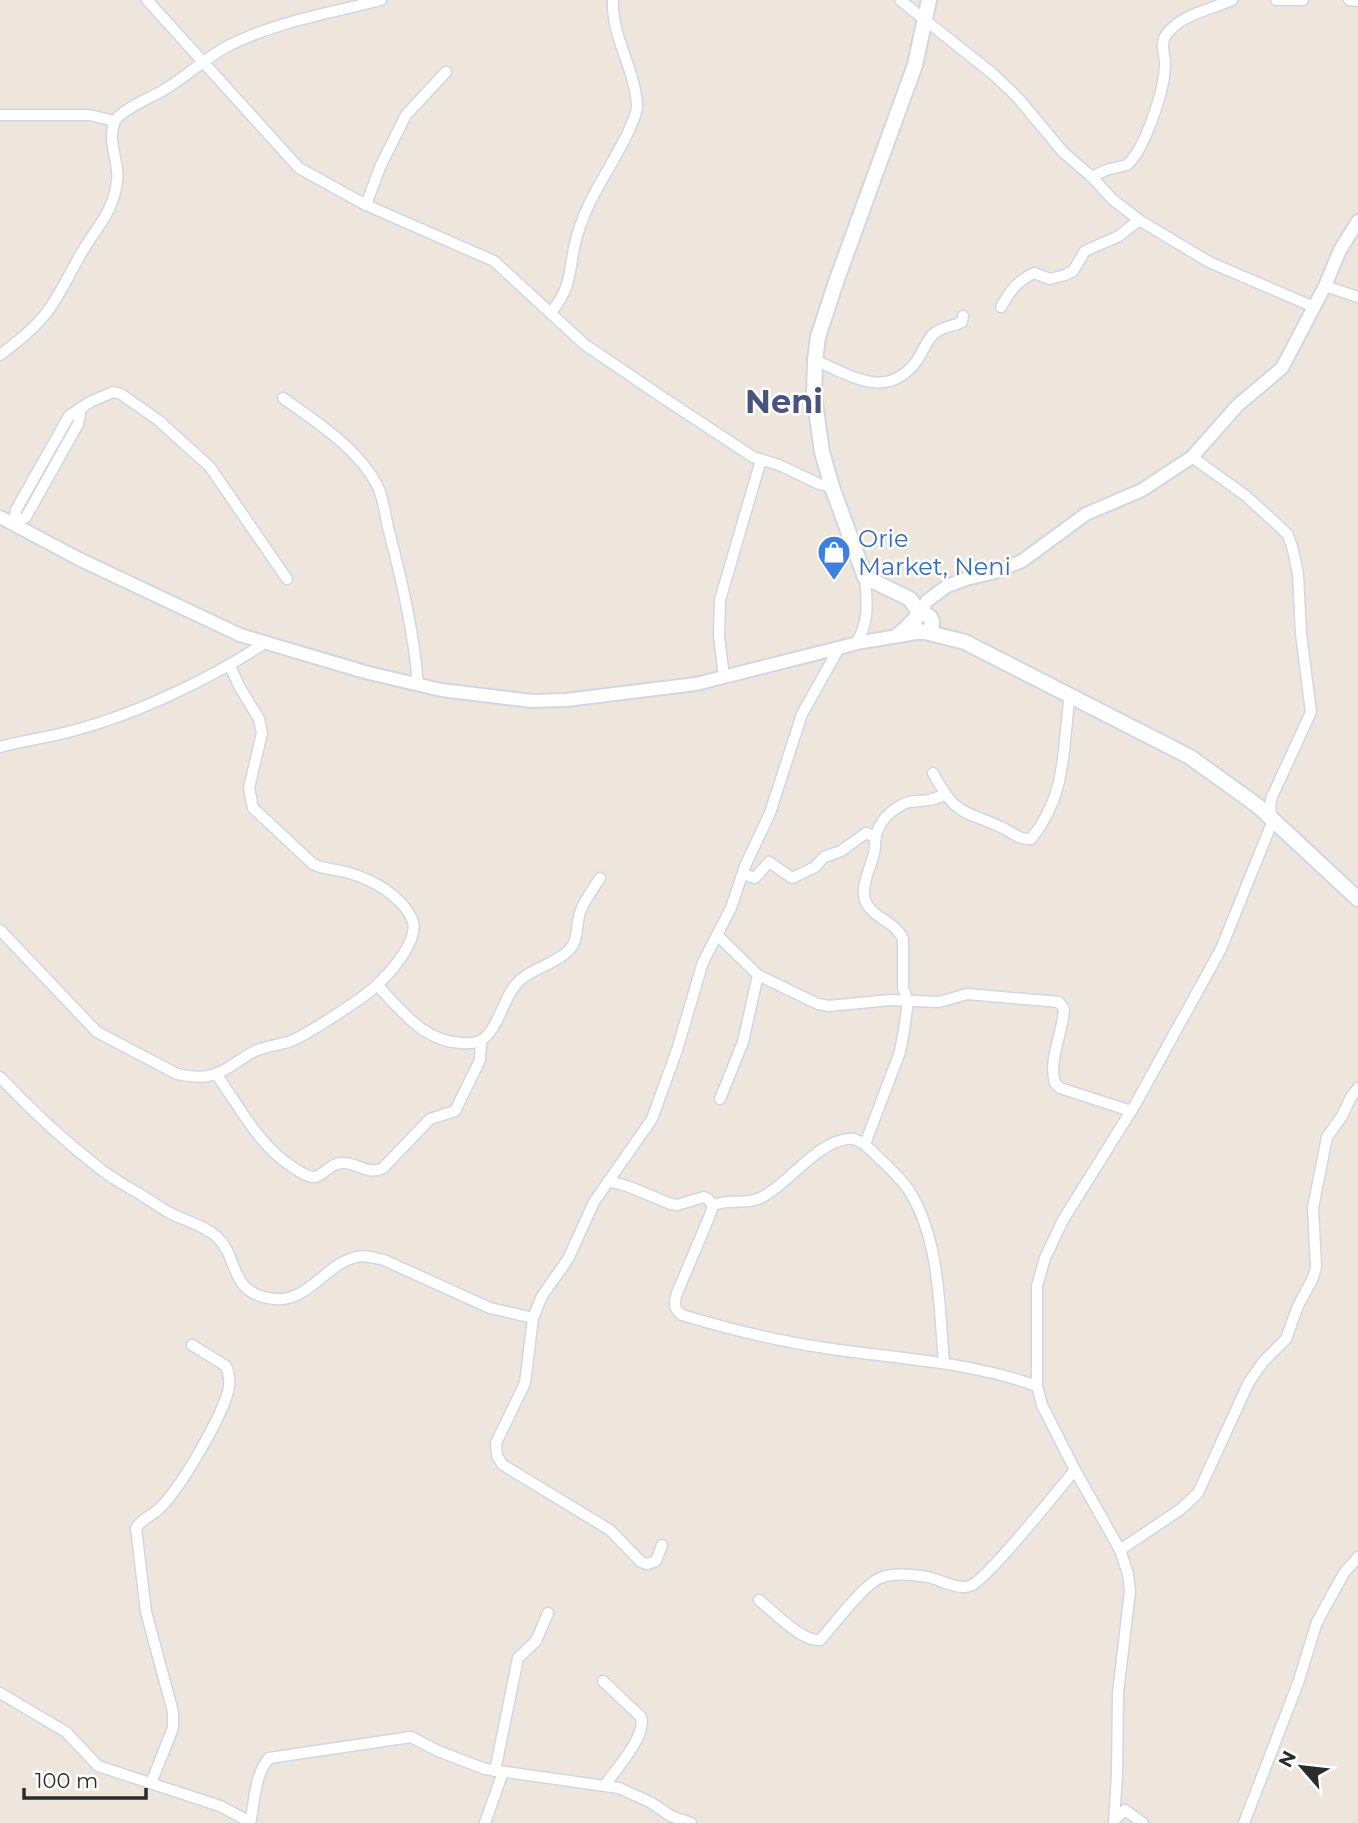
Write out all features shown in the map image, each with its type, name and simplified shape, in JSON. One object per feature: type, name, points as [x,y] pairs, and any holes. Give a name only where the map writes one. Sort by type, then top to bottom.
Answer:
[{"type":"main road","points":[[929,0],[915,65],[836,282],[818,338],[815,360],[814,396],[817,423],[832,487],[865,577],[910,599],[923,622],[1190,757],[1273,820],[1358,899]]},
{"type":"street","points":[[148,0],[299,169],[366,205],[495,261],[584,344],[753,457],[832,487]]},
{"type":"street","points":[[0,355],[33,328],[48,310],[106,218],[114,201],[118,178],[113,145],[115,121],[120,115],[166,89],[228,46],[274,29],[381,0]]},
{"type":"street","points":[[551,312],[562,300],[568,287],[577,237],[589,205],[631,127],[637,107],[616,24],[613,0]]},
{"type":"street","points":[[900,0],[1018,98],[1063,152],[1112,199],[1139,220],[1209,262],[1314,307]]},
{"type":"street","points":[[1092,177],[1127,165],[1144,142],[1164,72],[1162,41],[1168,32],[1196,13],[1232,0]]},
{"type":"street","points":[[1276,0],[1303,0]]},
{"type":"street","points":[[1349,0],[1358,1]]},
{"type":"street","points":[[366,205],[380,167],[406,115],[446,72]]},
{"type":"street","points":[[0,116],[89,116],[115,121]]},
{"type":"street","points":[[1001,307],[1012,288],[1027,277],[1034,273],[1049,279],[1073,271],[1085,251],[1119,236],[1139,220]]},
{"type":"street","points":[[0,517],[79,559],[240,635],[263,644],[418,685],[494,698],[532,701],[602,696],[696,684],[897,635],[923,622],[926,600],[947,586],[1022,561],[1086,514],[1143,490],[1192,457],[1238,405],[1282,368],[1325,286],[1340,250],[1358,221]]},
{"type":"street","points":[[1325,286],[1358,297]]},
{"type":"street","points":[[815,360],[863,381],[887,383],[898,379],[907,371],[935,332],[962,322],[963,316]]},
{"type":"street","points":[[13,525],[26,517],[78,424],[81,408],[113,392],[121,394],[178,437],[210,467],[288,579]]},
{"type":"street","points":[[283,398],[357,457],[378,486],[405,600],[416,655],[418,685]]},
{"type":"street","points":[[1114,1821],[1118,1693],[1130,1591],[1128,1574],[1120,1550],[1074,1470],[1042,1405],[1037,1386],[1036,1295],[1045,1258],[1075,1200],[1130,1111],[1226,939],[1273,820],[1271,799],[1311,712],[1301,634],[1298,574],[1288,535],[1246,496],[1192,457]]},
{"type":"street","points":[[724,677],[719,636],[720,600],[761,460]]},
{"type":"street","points":[[855,644],[864,627],[867,607],[865,577]]},
{"type":"street","points":[[0,747],[79,729],[129,711],[230,666],[263,644]]},
{"type":"street","points":[[662,1545],[656,1561],[647,1564],[641,1562],[610,1530],[499,1461],[496,1443],[525,1384],[533,1318],[542,1296],[568,1259],[594,1202],[652,1119],[677,1050],[703,962],[718,936],[770,813],[802,714],[839,648]]},
{"type":"street","points":[[0,930],[75,1011],[107,1039],[177,1074],[216,1074],[255,1052],[300,1037],[377,985],[408,946],[413,936],[412,919],[397,899],[382,887],[349,873],[313,864],[256,813],[249,788],[262,733],[259,719],[230,666]]},
{"type":"street","points":[[933,773],[944,795],[965,814],[1021,838],[1031,839],[1048,813],[1062,776],[1070,695]]},
{"type":"street","points":[[865,1144],[900,1052],[908,1001],[903,988],[903,939],[900,932],[869,908],[864,887],[876,837],[887,815],[900,805],[916,799],[927,801],[944,795]]},
{"type":"street","points":[[743,874],[755,878],[769,862],[792,878],[815,867],[833,852],[841,851],[866,832],[876,837]]},
{"type":"street","points":[[377,985],[424,1032],[443,1041],[481,1041],[489,1033],[505,1001],[519,981],[564,955],[573,945],[581,908],[600,878]]},
{"type":"street","points":[[718,936],[758,975],[806,999],[829,1006],[890,1000],[939,1002],[967,994],[1059,1002],[1064,1009],[1063,1025],[1053,1062],[1055,1083],[1130,1111]]},
{"type":"street","points":[[720,1099],[743,1042],[758,975]]},
{"type":"street","points":[[216,1074],[261,1139],[303,1174],[317,1176],[332,1165],[340,1163],[378,1171],[390,1162],[430,1119],[455,1111],[480,1060],[481,1041]]},
{"type":"street","points":[[0,1077],[26,1104],[99,1168],[170,1213],[217,1237],[239,1281],[262,1296],[277,1299],[294,1296],[308,1289],[340,1263],[367,1256],[384,1260],[490,1308],[533,1318]]},
{"type":"street","points":[[1120,1550],[1181,1509],[1198,1493],[1249,1382],[1263,1362],[1286,1339],[1316,1267],[1313,1208],[1327,1137],[1358,1088]]},
{"type":"street","points":[[713,1205],[752,1202],[765,1196],[796,1170],[837,1142],[849,1139],[865,1144],[910,1191],[925,1227],[935,1273],[944,1363]]},
{"type":"street","points":[[608,1181],[671,1204],[677,1205],[704,1197],[713,1205]]},
{"type":"street","points":[[713,1205],[677,1293],[674,1305],[681,1314],[767,1339],[944,1363],[1007,1376],[1037,1386]]},
{"type":"street","points":[[151,1783],[173,1728],[173,1712],[146,1612],[136,1528],[160,1509],[172,1495],[225,1402],[229,1384],[226,1366],[192,1345]]},
{"type":"street","points":[[759,1600],[813,1641],[820,1640],[881,1577],[907,1575],[928,1577],[958,1586],[972,1585],[1005,1553],[1074,1470]]},
{"type":"street","points":[[1244,1823],[1298,1682],[1317,1622],[1344,1573],[1358,1557]]},
{"type":"street","points":[[485,1823],[499,1771],[518,1658],[536,1641],[548,1613]]},
{"type":"street","points":[[603,1681],[643,1722],[643,1728],[632,1748],[605,1785]]},
{"type":"street","points":[[0,1693],[66,1732],[98,1766],[220,1807],[250,1823],[258,1777],[269,1758],[411,1737],[476,1767],[626,1790],[671,1816],[691,1823]]},
{"type":"street","points":[[1114,1821],[1125,1811],[1143,1823]]},
{"type":"place","name":"Orie Market, Neni","points":[[834,582]]},
{"type":"district","name":"Neni","points":[[784,401]]}]
